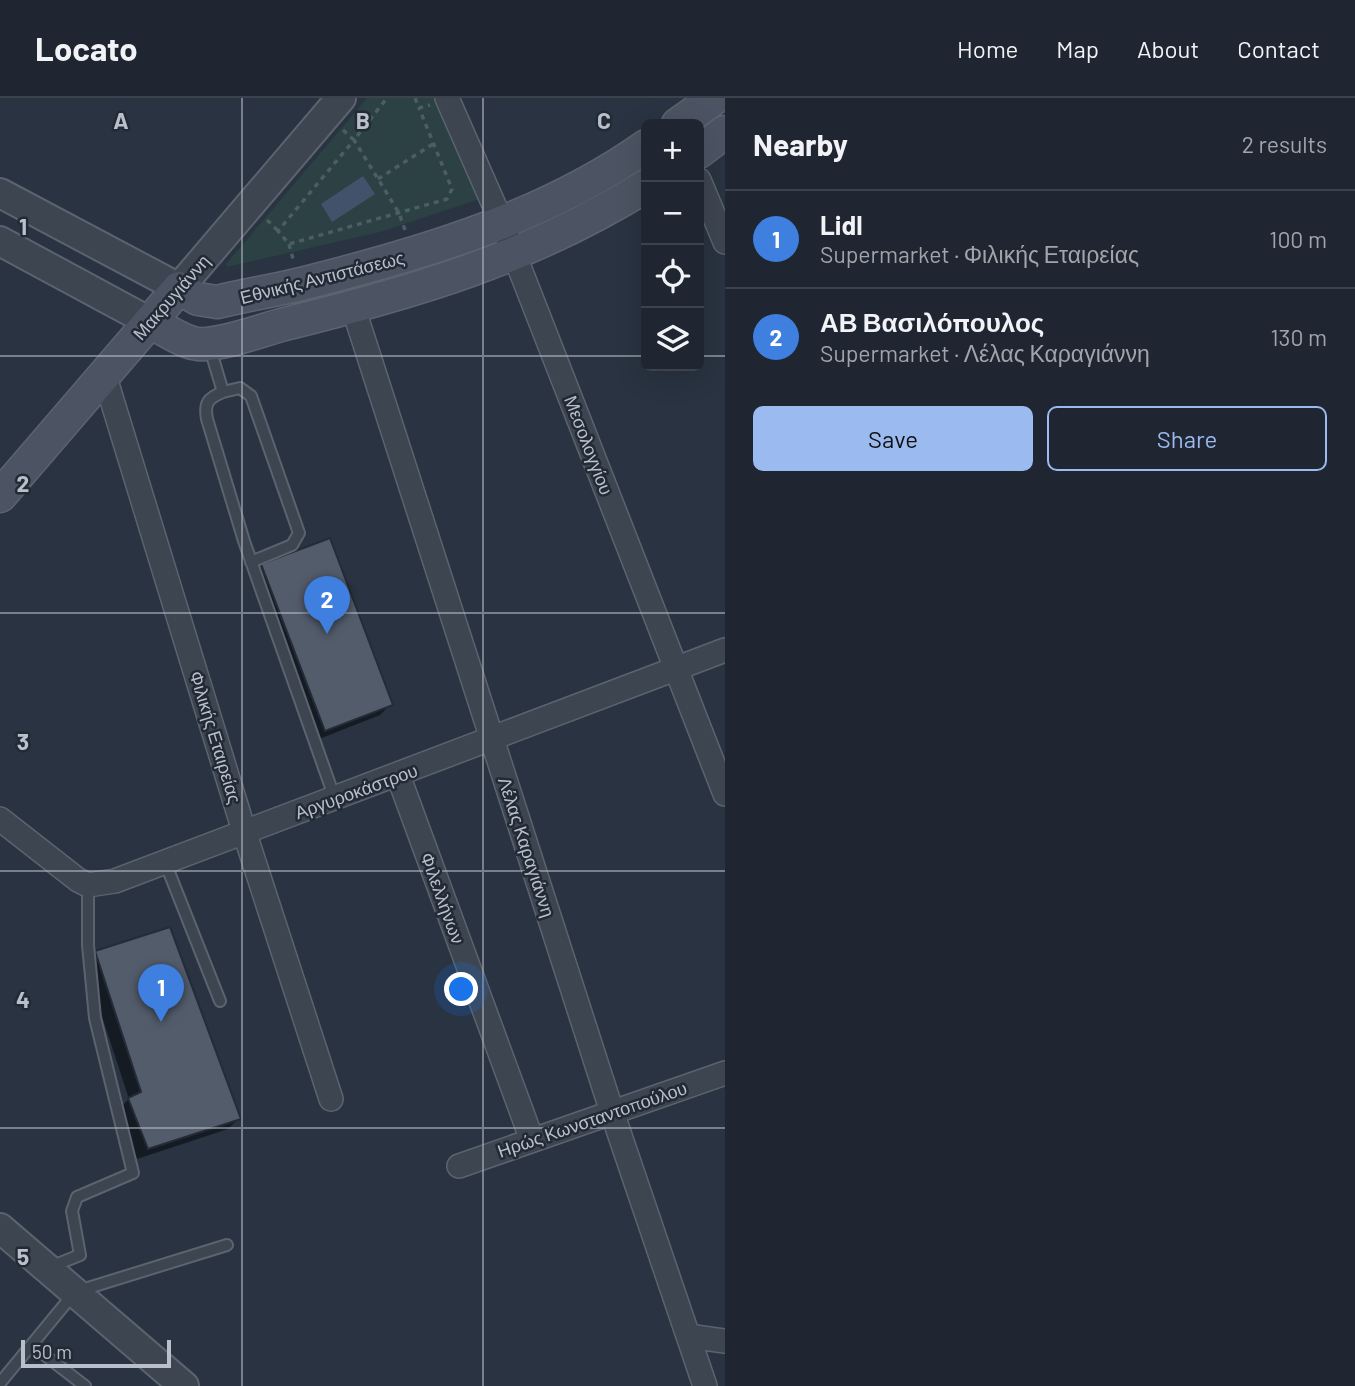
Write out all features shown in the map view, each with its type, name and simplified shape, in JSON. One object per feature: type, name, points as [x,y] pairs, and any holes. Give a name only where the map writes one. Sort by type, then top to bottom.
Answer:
[{"type":"main road","points":[[685,119],[715,98]]},
{"type":"main road","points":[[704,148],[725,132]]},
{"type":"main road","name":"Εθνικής Αντιστάσεως","points":[[179,289],[198,299],[217,302],[419,253],[502,223],[581,185],[641,149]]},
{"type":"main road","name":"Εθνικής Αντιστάσεως","points":[[150,322],[195,343],[208,343],[353,307],[443,282],[514,255],[594,216],[641,189]]},
{"type":"main road","name":"Μακρυγιάννη","points":[[0,496],[179,289]]},
{"type":"street","name":"Μεσολογγίου","points":[[447,98],[502,223],[725,794]]},
{"type":"street","name":"Μακρυγιάννη","points":[[179,289],[330,103]]},
{"type":"street","points":[[700,182],[725,242]]},
{"type":"street","name":"Εθνικής Αντιστάσεως","points":[[0,193],[179,289]]},
{"type":"street","name":"Εθνικής Αντιστάσεως","points":[[0,241],[150,322]]},
{"type":"street","name":"Λέλας Καραγιάννη","points":[[353,307],[612,1112],[705,1386]]},
{"type":"street","name":"Φιλικής Εταιρείας","points":[[104,374],[244,831],[331,1099]]},
{"type":"street","name":"Αργυροκάστρου","points":[[88,884],[115,881],[492,741],[725,650]]},
{"type":"street","name":"Φιλελλήνων","points":[[398,775],[532,1140]]},
{"type":"street","points":[[0,819],[68,875],[88,884]]},
{"type":"street","name":"Ηρώς Κωνσταντοπούλου","points":[[459,1166],[725,1073]]},
{"type":"street","points":[[0,1228],[184,1386]]},
{"type":"street","points":[[688,1336],[725,1341]]},
{"type":"lane","points":[[208,343],[223,391]]},
{"type":"lane","points":[[251,562],[292,545],[299,533],[251,396],[240,388],[223,391],[209,398],[205,411],[251,562],[335,799]]},
{"type":"lane","points":[[165,862],[220,1001]]},
{"type":"lane","points":[[47,1268],[80,1255],[72,1211],[76,1197],[133,1174],[95,1018],[88,945],[88,884]]},
{"type":"lane","points":[[0,1382],[33,1346],[75,1292],[227,1245]]},
{"type":"lane","points":[[33,1346],[85,1386]]},
{"type":"path","points":[[387,98],[278,231],[289,244],[450,196],[452,189],[419,108]]},
{"type":"path","points":[[330,103],[399,213]]},
{"type":"path","points":[[378,179],[433,144]]},
{"type":"green space","points":[[367,98],[439,98],[483,198],[380,232],[227,267],[226,264]]},
{"type":"water","points":[[363,176],[375,194],[332,222],[321,204]]},
{"type":"building","points":[[330,538],[393,705],[325,731],[261,564]]},
{"type":"building","points":[[170,927],[241,1119],[148,1149],[128,1098],[141,1092],[95,951]]},
{"type":"place","name":"ΑΒ Βασιλόπουλος","points":[[327,634]]},
{"type":"place","name":"Lidl","points":[[161,1022]]}]
